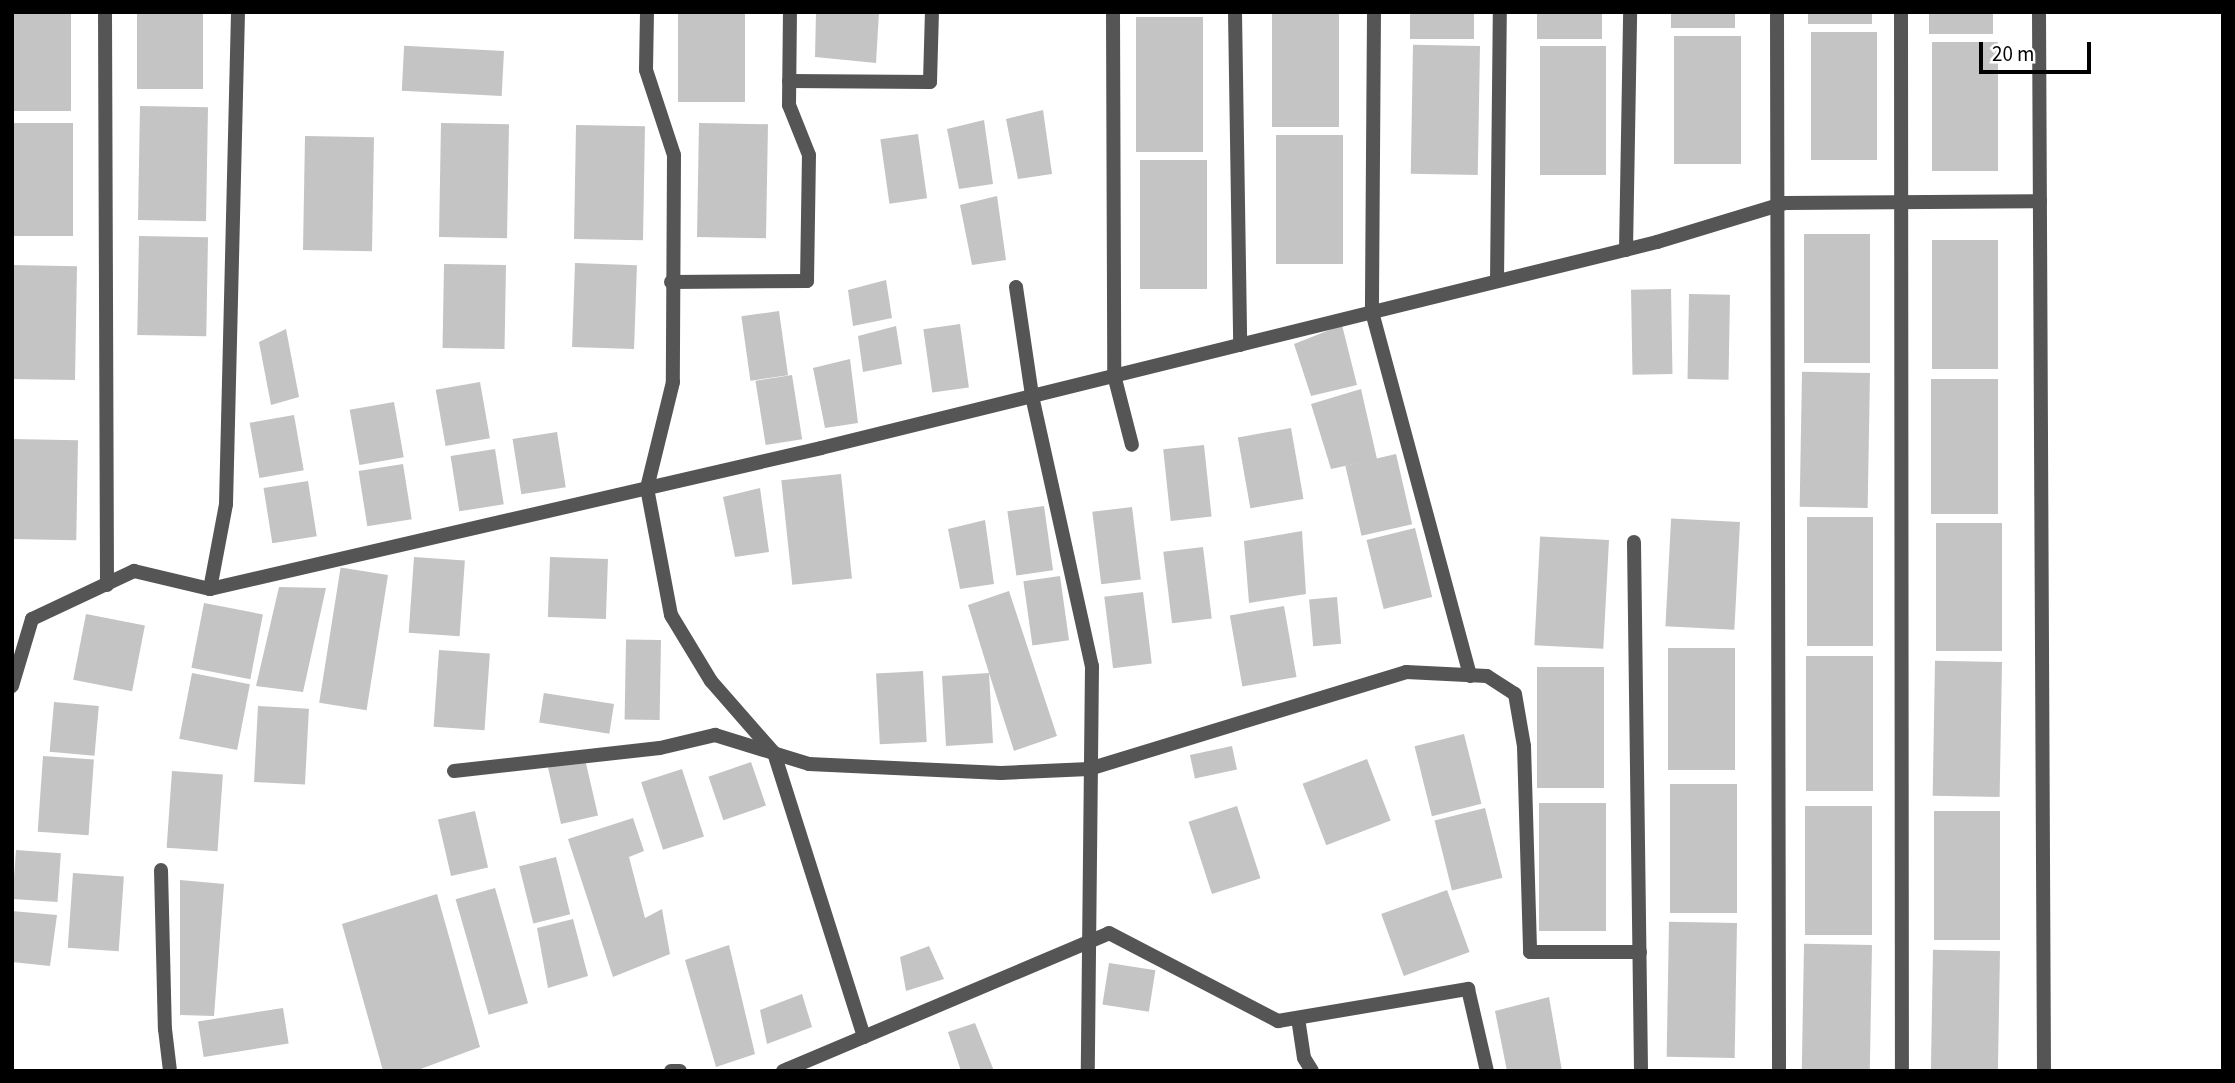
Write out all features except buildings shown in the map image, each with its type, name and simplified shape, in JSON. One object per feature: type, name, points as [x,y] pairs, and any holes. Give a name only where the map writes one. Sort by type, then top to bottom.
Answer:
[{"type":"street","points":[[105,12],[107,584]]},
{"type":"street","points":[[210,589],[226,504],[238,12]]},
{"type":"street","points":[[647,12],[646,69],[674,155],[671,282],[673,382],[647,488],[671,615],[711,681],[774,753],[864,1037]]},
{"type":"street","points":[[671,282],[807,281],[809,155],[789,105],[790,12]]},
{"type":"street","points":[[789,81],[930,82],[932,12]]},
{"type":"street","points":[[1113,12],[1114,375],[1132,445]]},
{"type":"street","points":[[1235,12],[1240,345]]},
{"type":"street","points":[[1374,12],[1372,312],[1470,676]]},
{"type":"street","points":[[1497,281],[1500,12]]},
{"type":"street","points":[[1626,250],[1630,12]]},
{"type":"street","points":[[1777,12],[1779,1071]]},
{"type":"street","points":[[1900,12],[1902,1071]]},
{"type":"street","points":[[2039,12],[2044,1071]]},
{"type":"street","points":[[12,686],[33,619],[134,571],[210,589],[1032,396],[1626,250],[1777,206],[2040,201]]},
{"type":"street","points":[[1016,287],[1032,396],[1092,666],[1088,1071]]},
{"type":"street","points":[[1634,542],[1642,1071]]},
{"type":"street","points":[[454,771],[660,748],[715,735],[823,765],[1001,773],[1089,769],[1406,672],[1487,676],[1515,694],[1524,746],[1530,952],[1640,952]]},
{"type":"street","points":[[161,870],[165,1030],[170,1071]]},
{"type":"street","points":[[786,1070],[1109,933],[1278,1021],[1468,989],[1485,1070]]},
{"type":"street","points":[[1298,1018],[1304,1058],[1312,1071]]},
{"type":"street","points":[[671,1071],[680,1071]]}]
